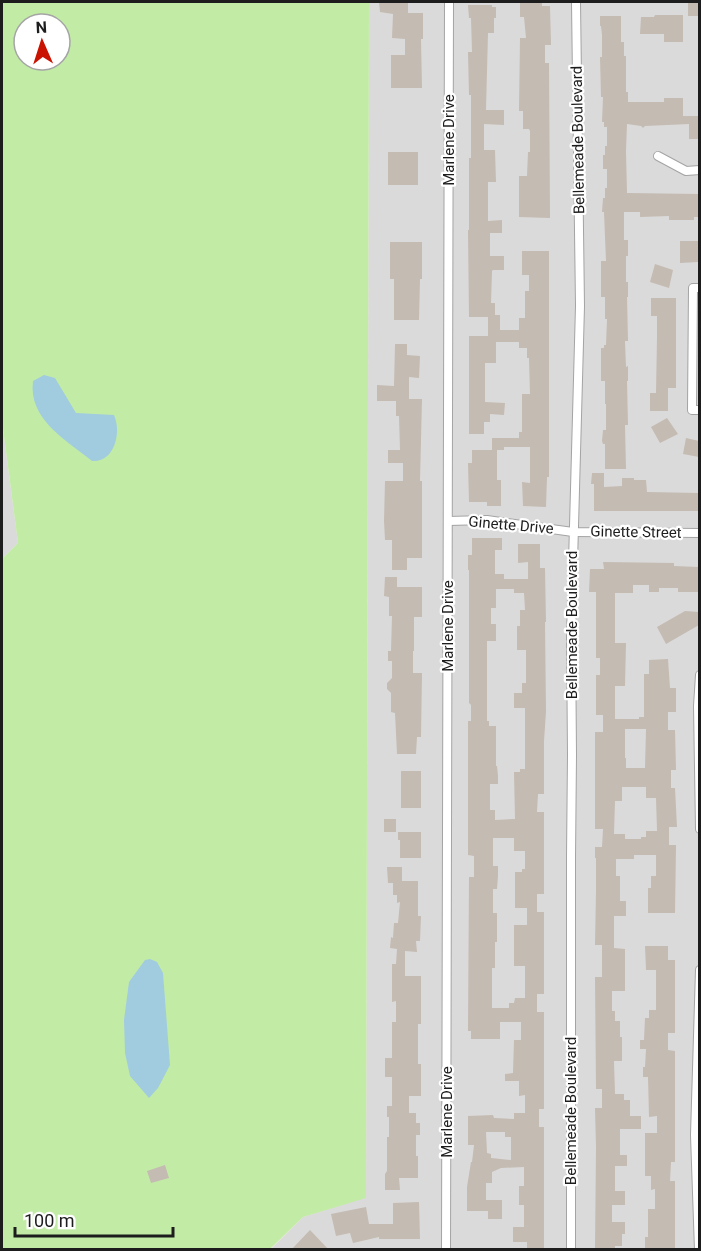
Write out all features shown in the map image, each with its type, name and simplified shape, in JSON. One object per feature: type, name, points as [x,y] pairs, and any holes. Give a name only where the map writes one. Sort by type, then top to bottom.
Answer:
[{"type":"street","name":"Marlene Drive","points":[[446,1250],[449,2]]},
{"type":"street","name":"Bellemeade Boulevard","points":[[571,1250],[571,636],[580,306],[576,2]]},
{"type":"street","points":[[658,156],[686,171],[699,170]]},
{"type":"street","points":[[696,288],[696,410]]},
{"type":"street","name":"Ginette Drive","points":[[448,521],[487,520],[573,532]]},
{"type":"street","name":"Ginette Street","points":[[573,532],[699,533]]},
{"type":"street","points":[[699,675],[699,829]]},
{"type":"street","points":[[699,970],[695,1135],[699,1250]]},
{"type":"shaded area","points":[[369,2],[699,2],[699,1249],[270,1250],[303,1217],[366,1197]]},
{"type":"shaded area","points":[[2,421],[18,543],[2,559]]},
{"type":"green space","points":[[2,2],[369,2],[366,1198],[303,1217],[270,1249],[2,1250],[2,559],[18,543],[2,421]]},
{"type":"water","points":[[44,375],[55,378],[76,413],[114,415],[116,438],[111,452],[106,457],[92,461],[61,436],[43,417],[36,407],[33,381]]},
{"type":"water","points":[[150,959],[157,962],[163,973],[170,1065],[158,1088],[149,1098],[130,1076],[125,1053],[124,1020],[129,982],[145,960]]},
{"type":"building","points":[[379,2],[408,2],[408,13],[423,13],[422,88],[391,88],[391,55],[405,55],[405,39],[392,38],[393,14],[380,12]]},
{"type":"building","points":[[520,2],[542,2],[542,6],[550,6],[551,45],[545,45],[545,63],[549,63],[550,218],[519,217],[519,176],[527,176],[528,152],[530,152],[530,131],[523,129],[523,111],[519,111],[520,38],[526,38],[524,17],[520,17]]},
{"type":"building","points":[[688,2],[699,2],[699,16],[688,16]]},
{"type":"building","points":[[468,5],[496,7],[494,33],[488,33],[486,110],[504,110],[504,125],[484,124],[484,150],[495,150],[496,182],[488,182],[488,221],[502,220],[502,233],[490,233],[490,256],[504,256],[504,270],[492,271],[491,303],[495,303],[495,315],[500,315],[500,330],[519,330],[519,318],[525,318],[525,291],[529,291],[529,275],[522,275],[522,251],[549,251],[549,477],[547,477],[546,507],[523,506],[522,482],[530,483],[530,447],[504,447],[504,450],[497,450],[497,480],[501,480],[501,506],[487,506],[487,502],[469,502],[468,463],[472,463],[472,450],[492,450],[492,438],[519,438],[519,432],[522,432],[522,394],[530,394],[527,348],[519,348],[519,342],[496,342],[496,363],[485,363],[485,402],[505,403],[504,415],[490,414],[490,422],[484,422],[484,434],[469,434],[469,336],[488,336],[488,317],[469,317],[471,95],[469,95],[468,52],[472,52],[471,18],[469,18]]},
{"type":"building","points":[[655,15],[683,15],[683,42],[664,42],[664,34],[640,34],[641,17],[654,17]]},
{"type":"building","points":[[600,16],[621,16],[621,42],[624,42],[624,56],[626,56],[628,102],[664,102],[664,98],[683,98],[683,116],[699,116],[699,139],[689,139],[689,124],[645,126],[643,128],[627,124],[627,193],[699,194],[699,217],[694,217],[694,220],[669,220],[669,216],[640,217],[640,212],[624,212],[624,240],[628,240],[626,282],[628,282],[628,341],[625,341],[626,367],[628,366],[628,425],[625,425],[626,469],[605,469],[605,444],[602,441],[603,430],[606,430],[606,404],[605,381],[601,381],[601,348],[606,345],[607,319],[605,319],[605,297],[601,297],[601,261],[606,261],[604,212],[602,212],[605,188],[607,188],[607,169],[603,169],[603,155],[605,155],[605,146],[607,146],[607,127],[604,127],[604,122],[602,122]]},
{"type":"building","points":[[388,152],[418,152],[418,185],[388,185]]},
{"type":"building","points":[[680,241],[699,241],[698,262],[680,263]]},
{"type":"building","points":[[390,242],[422,242],[419,320],[394,320],[394,279],[390,279]]},
{"type":"building","points":[[655,264],[673,270],[669,288],[650,282]]},
{"type":"building","points":[[651,298],[676,298],[676,388],[668,388],[668,411],[650,411],[650,393],[656,393],[657,337],[657,316],[651,316]]},
{"type":"building","points":[[395,344],[407,344],[407,355],[420,356],[419,378],[409,377],[409,399],[422,399],[420,481],[422,481],[422,558],[407,558],[407,570],[392,570],[392,540],[385,540],[384,521],[385,481],[403,481],[403,463],[388,463],[388,450],[400,450],[399,416],[396,416],[396,401],[377,401],[377,385],[394,386]]},
{"type":"building","points":[[667,418],[678,434],[660,443],[651,427]]},
{"type":"building","points":[[686,438],[699,441],[699,457],[683,454]]},
{"type":"building","points":[[592,473],[604,473],[604,487],[622,486],[622,478],[634,478],[634,480],[646,480],[647,492],[699,493],[699,511],[594,511]]},
{"type":"building","points":[[472,538],[502,538],[502,550],[495,550],[495,574],[504,574],[504,579],[528,579],[528,562],[518,563],[518,544],[540,544],[540,568],[545,568],[544,794],[538,794],[537,812],[544,812],[544,894],[537,894],[537,912],[544,912],[544,994],[537,994],[537,1012],[544,1012],[544,1109],[539,1109],[539,1127],[544,1127],[544,1250],[527,1250],[527,1242],[513,1242],[513,1227],[524,1227],[524,1205],[519,1205],[519,1186],[524,1186],[524,1167],[501,1168],[492,1172],[492,1183],[486,1183],[486,1200],[502,1200],[502,1219],[488,1219],[488,1211],[467,1211],[467,1187],[474,1145],[468,1145],[468,1116],[493,1115],[494,1118],[514,1119],[514,1113],[525,1113],[525,1095],[519,1096],[519,1081],[505,1081],[505,1074],[513,1073],[514,1040],[521,1040],[521,1022],[500,1022],[500,1039],[471,1039],[471,1031],[468,1031],[469,877],[474,877],[474,856],[468,855],[468,721],[471,721],[471,705],[469,703],[468,555],[472,555]],"holes":[[[496,589],[514,589],[514,593],[524,593],[525,610],[520,610],[517,650],[526,650],[526,683],[522,683],[522,693],[514,693],[514,708],[525,708],[525,769],[514,772],[515,819],[495,820],[495,810],[490,810],[490,784],[498,784],[496,726],[489,726],[489,721],[487,721],[487,641],[496,641],[496,624],[491,624],[491,608],[496,608]],[[493,838],[514,838],[514,851],[525,851],[525,869],[522,869],[522,872],[515,872],[515,908],[527,908],[527,925],[514,925],[514,966],[525,966],[525,998],[515,998],[514,1003],[509,1003],[509,1008],[492,1008],[492,968],[495,968],[495,942],[497,942],[497,913],[493,913],[493,889],[497,889],[498,876],[498,866],[493,866]],[[486,1132],[505,1132],[505,1137],[511,1137],[511,1160],[491,1158],[491,1154],[487,1153]]]},
{"type":"building","points":[[603,562],[674,563],[674,566],[699,567],[699,592],[678,592],[678,588],[659,588],[659,592],[649,592],[649,585],[633,585],[633,593],[615,593],[615,643],[626,643],[625,686],[615,686],[615,719],[644,717],[644,674],[649,674],[649,660],[668,659],[670,688],[676,688],[676,712],[668,712],[668,730],[675,730],[676,770],[671,770],[671,788],[675,788],[677,827],[669,827],[669,845],[676,845],[675,913],[648,913],[648,888],[651,888],[651,876],[656,876],[656,855],[634,855],[634,859],[616,859],[616,876],[620,876],[620,901],[626,901],[626,916],[614,916],[614,948],[625,949],[625,991],[612,991],[612,1011],[615,1011],[615,1021],[620,1021],[620,1037],[622,1037],[622,1061],[614,1061],[615,1094],[624,1094],[624,1100],[630,1100],[630,1116],[641,1116],[641,1129],[620,1129],[620,1155],[627,1155],[627,1166],[615,1166],[615,1191],[625,1191],[625,1205],[612,1205],[612,1222],[625,1222],[625,1234],[622,1234],[622,1246],[615,1246],[615,1250],[595,1250],[595,1108],[602,1108],[602,1089],[596,1089],[595,977],[602,977],[602,945],[595,945],[595,847],[602,847],[603,829],[595,829],[595,732],[603,732],[603,715],[596,715],[596,675],[600,675],[600,658],[596,658],[596,592],[589,592],[590,569],[604,569]],"holes":[[[625,729],[646,729],[645,768],[626,768]],[[622,787],[646,787],[646,798],[656,798],[657,831],[646,831],[646,837],[641,837],[641,839],[625,839],[625,834],[614,834],[615,801],[622,801]]]},
{"type":"building","points":[[385,577],[397,577],[397,587],[422,587],[422,617],[414,617],[413,673],[422,673],[421,737],[417,737],[416,754],[397,754],[395,713],[391,712],[391,693],[387,689],[387,683],[392,678],[392,661],[388,661],[388,651],[391,651],[392,616],[389,616],[389,597],[384,596]]},
{"type":"building","points":[[685,611],[699,612],[699,625],[666,644],[657,627]]},
{"type":"building","points":[[401,771],[421,771],[421,808],[401,808]]},
{"type":"building","points":[[384,819],[396,819],[396,832],[384,832]]},
{"type":"building","points":[[398,832],[421,832],[421,858],[400,858]]},
{"type":"building","points":[[387,867],[402,867],[402,881],[418,881],[418,916],[421,916],[420,941],[416,941],[417,952],[405,951],[405,976],[421,976],[418,1064],[421,1064],[421,1096],[409,1096],[409,1113],[416,1113],[416,1123],[420,1123],[420,1135],[416,1135],[418,1178],[399,1178],[400,1190],[385,1190],[387,1137],[389,1137],[387,1106],[392,1106],[392,1077],[385,1077],[385,1058],[392,1058],[392,1022],[396,1022],[396,1001],[392,1002],[392,964],[396,964],[397,949],[390,948],[394,923],[398,923],[400,902],[397,903],[397,895],[393,895],[393,883],[388,883]]},
{"type":"building","points":[[645,946],[668,946],[668,960],[675,960],[675,1033],[668,1033],[668,1050],[675,1051],[675,1162],[671,1162],[670,1181],[675,1181],[675,1250],[645,1250],[645,1237],[648,1237],[648,1209],[655,1209],[655,1189],[651,1190],[651,1176],[645,1176],[645,1133],[657,1133],[657,1116],[649,1117],[648,1077],[643,1077],[646,1049],[640,1049],[640,1040],[644,1040],[645,1018],[649,1018],[649,1010],[656,1010],[656,970],[646,970]]},
{"type":"building","points":[[165,1165],[169,1178],[151,1183],[147,1171]]},
{"type":"building","points":[[419,1202],[420,1239],[379,1239],[379,1237],[353,1243],[350,1233],[336,1236],[331,1214],[366,1207],[369,1224],[393,1224],[393,1203]]},
{"type":"building","points":[[310,1230],[329,1250],[291,1250]]}]
